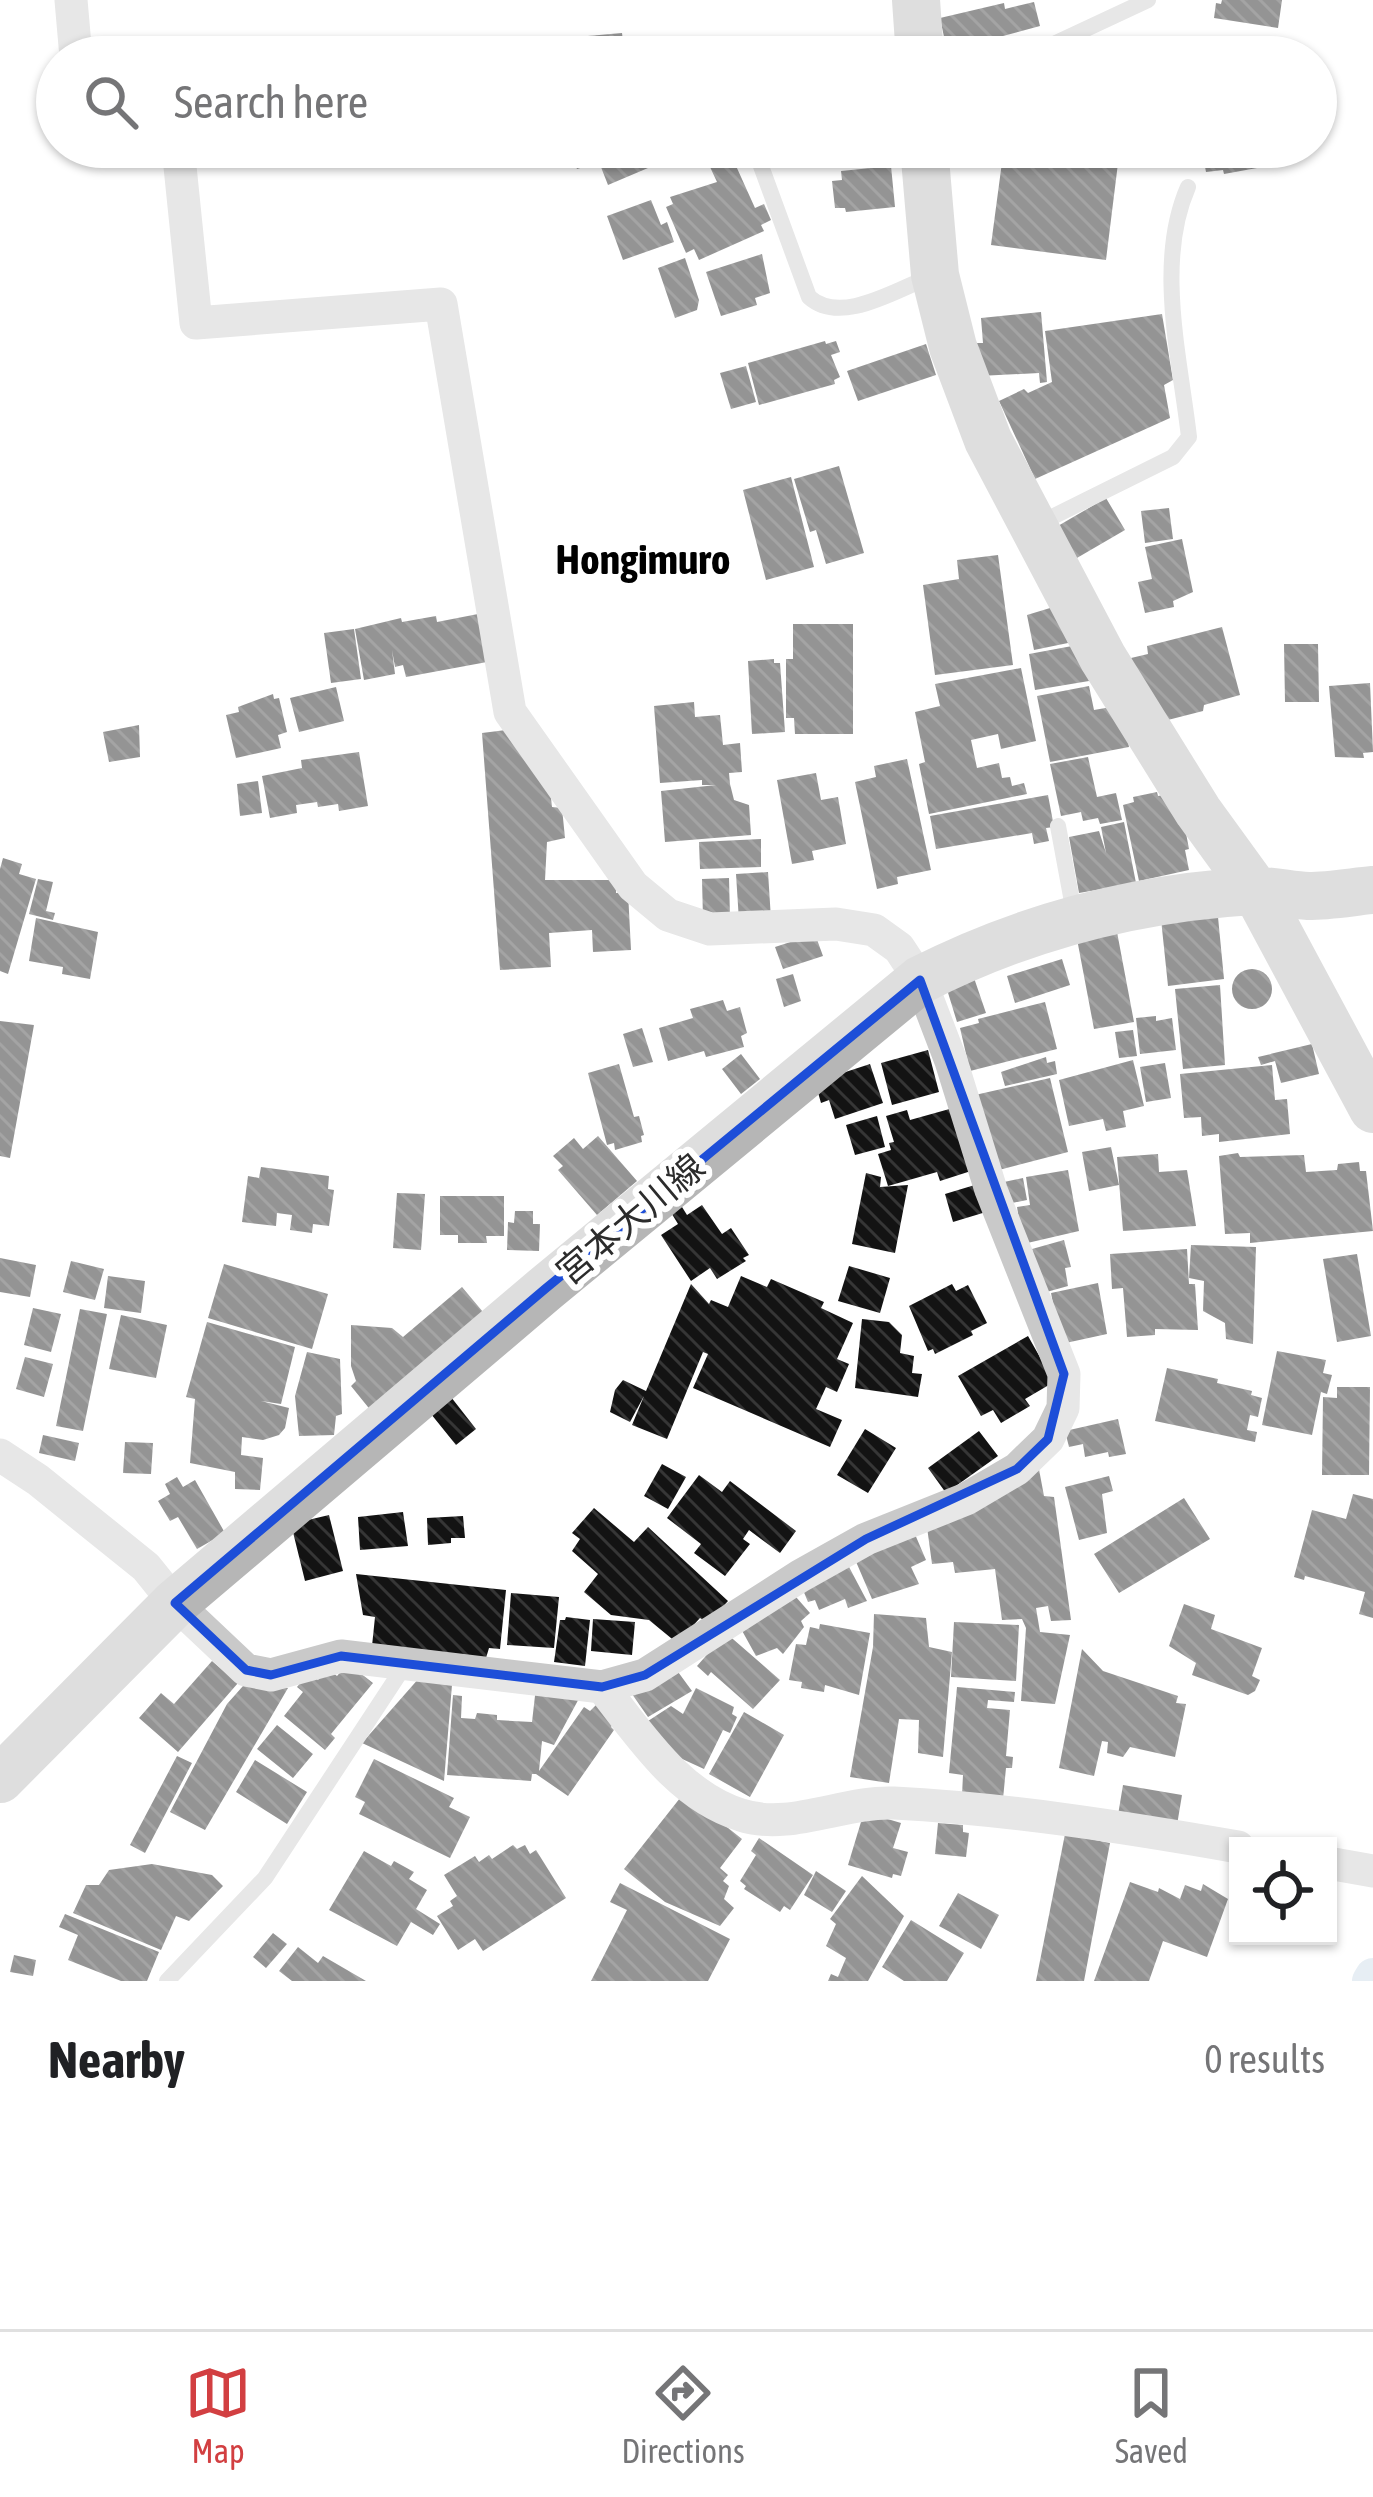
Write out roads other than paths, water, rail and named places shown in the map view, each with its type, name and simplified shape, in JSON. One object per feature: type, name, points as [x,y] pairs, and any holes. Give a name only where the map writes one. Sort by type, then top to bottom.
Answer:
[{"type":"main road","points":[[916,0],[919,36]]},
{"type":"main road","points":[[926,168],[935,274],[953,347],[988,440],[1126,696],[1198,811],[1256,891],[1373,1108]]},
{"type":"main road","name":"宮本大川線","points":[[0,1780],[175,1603],[920,980],[966,957],[1075,919],[1139,905],[1256,891],[1312,896],[1373,890]]},
{"type":"street","points":[[70,0],[74,36]]},
{"type":"street","points":[[0,1455],[146,1567],[175,1603],[246,1670],[271,1675],[340,1656],[602,1687],[644,1675],[866,1539],[966,1499],[1017,1468],[1048,1439],[1063,1408],[1064,1374],[991,1190],[952,1061],[920,980],[899,948],[874,930],[836,924],[710,929],[668,914],[633,886],[510,712],[440,304],[196,323],[180,168]]},
{"type":"street","points":[[602,1687],[676,1778],[742,1816],[779,1820],[890,1803],[988,1810],[1229,1846]]},
{"type":"street","points":[[1337,1865],[1373,1871]]},
{"type":"lane","points":[[1072,36],[1148,0]]},
{"type":"lane","points":[[762,168],[809,297],[821,308],[842,310],[935,274]]},
{"type":"lane","points":[[1034,526],[1173,457],[1189,437],[1172,284],[1175,216],[1188,187]]},
{"type":"lane","points":[[1058,826],[1075,919]]},
{"type":"lane","points":[[167,1981],[265,1878],[405,1665]]},
{"type":"waterway","points":[[1370,1981],[1373,1976]]},
{"type":"district","name":"Hongimuro","points":[[643,559]]}]
